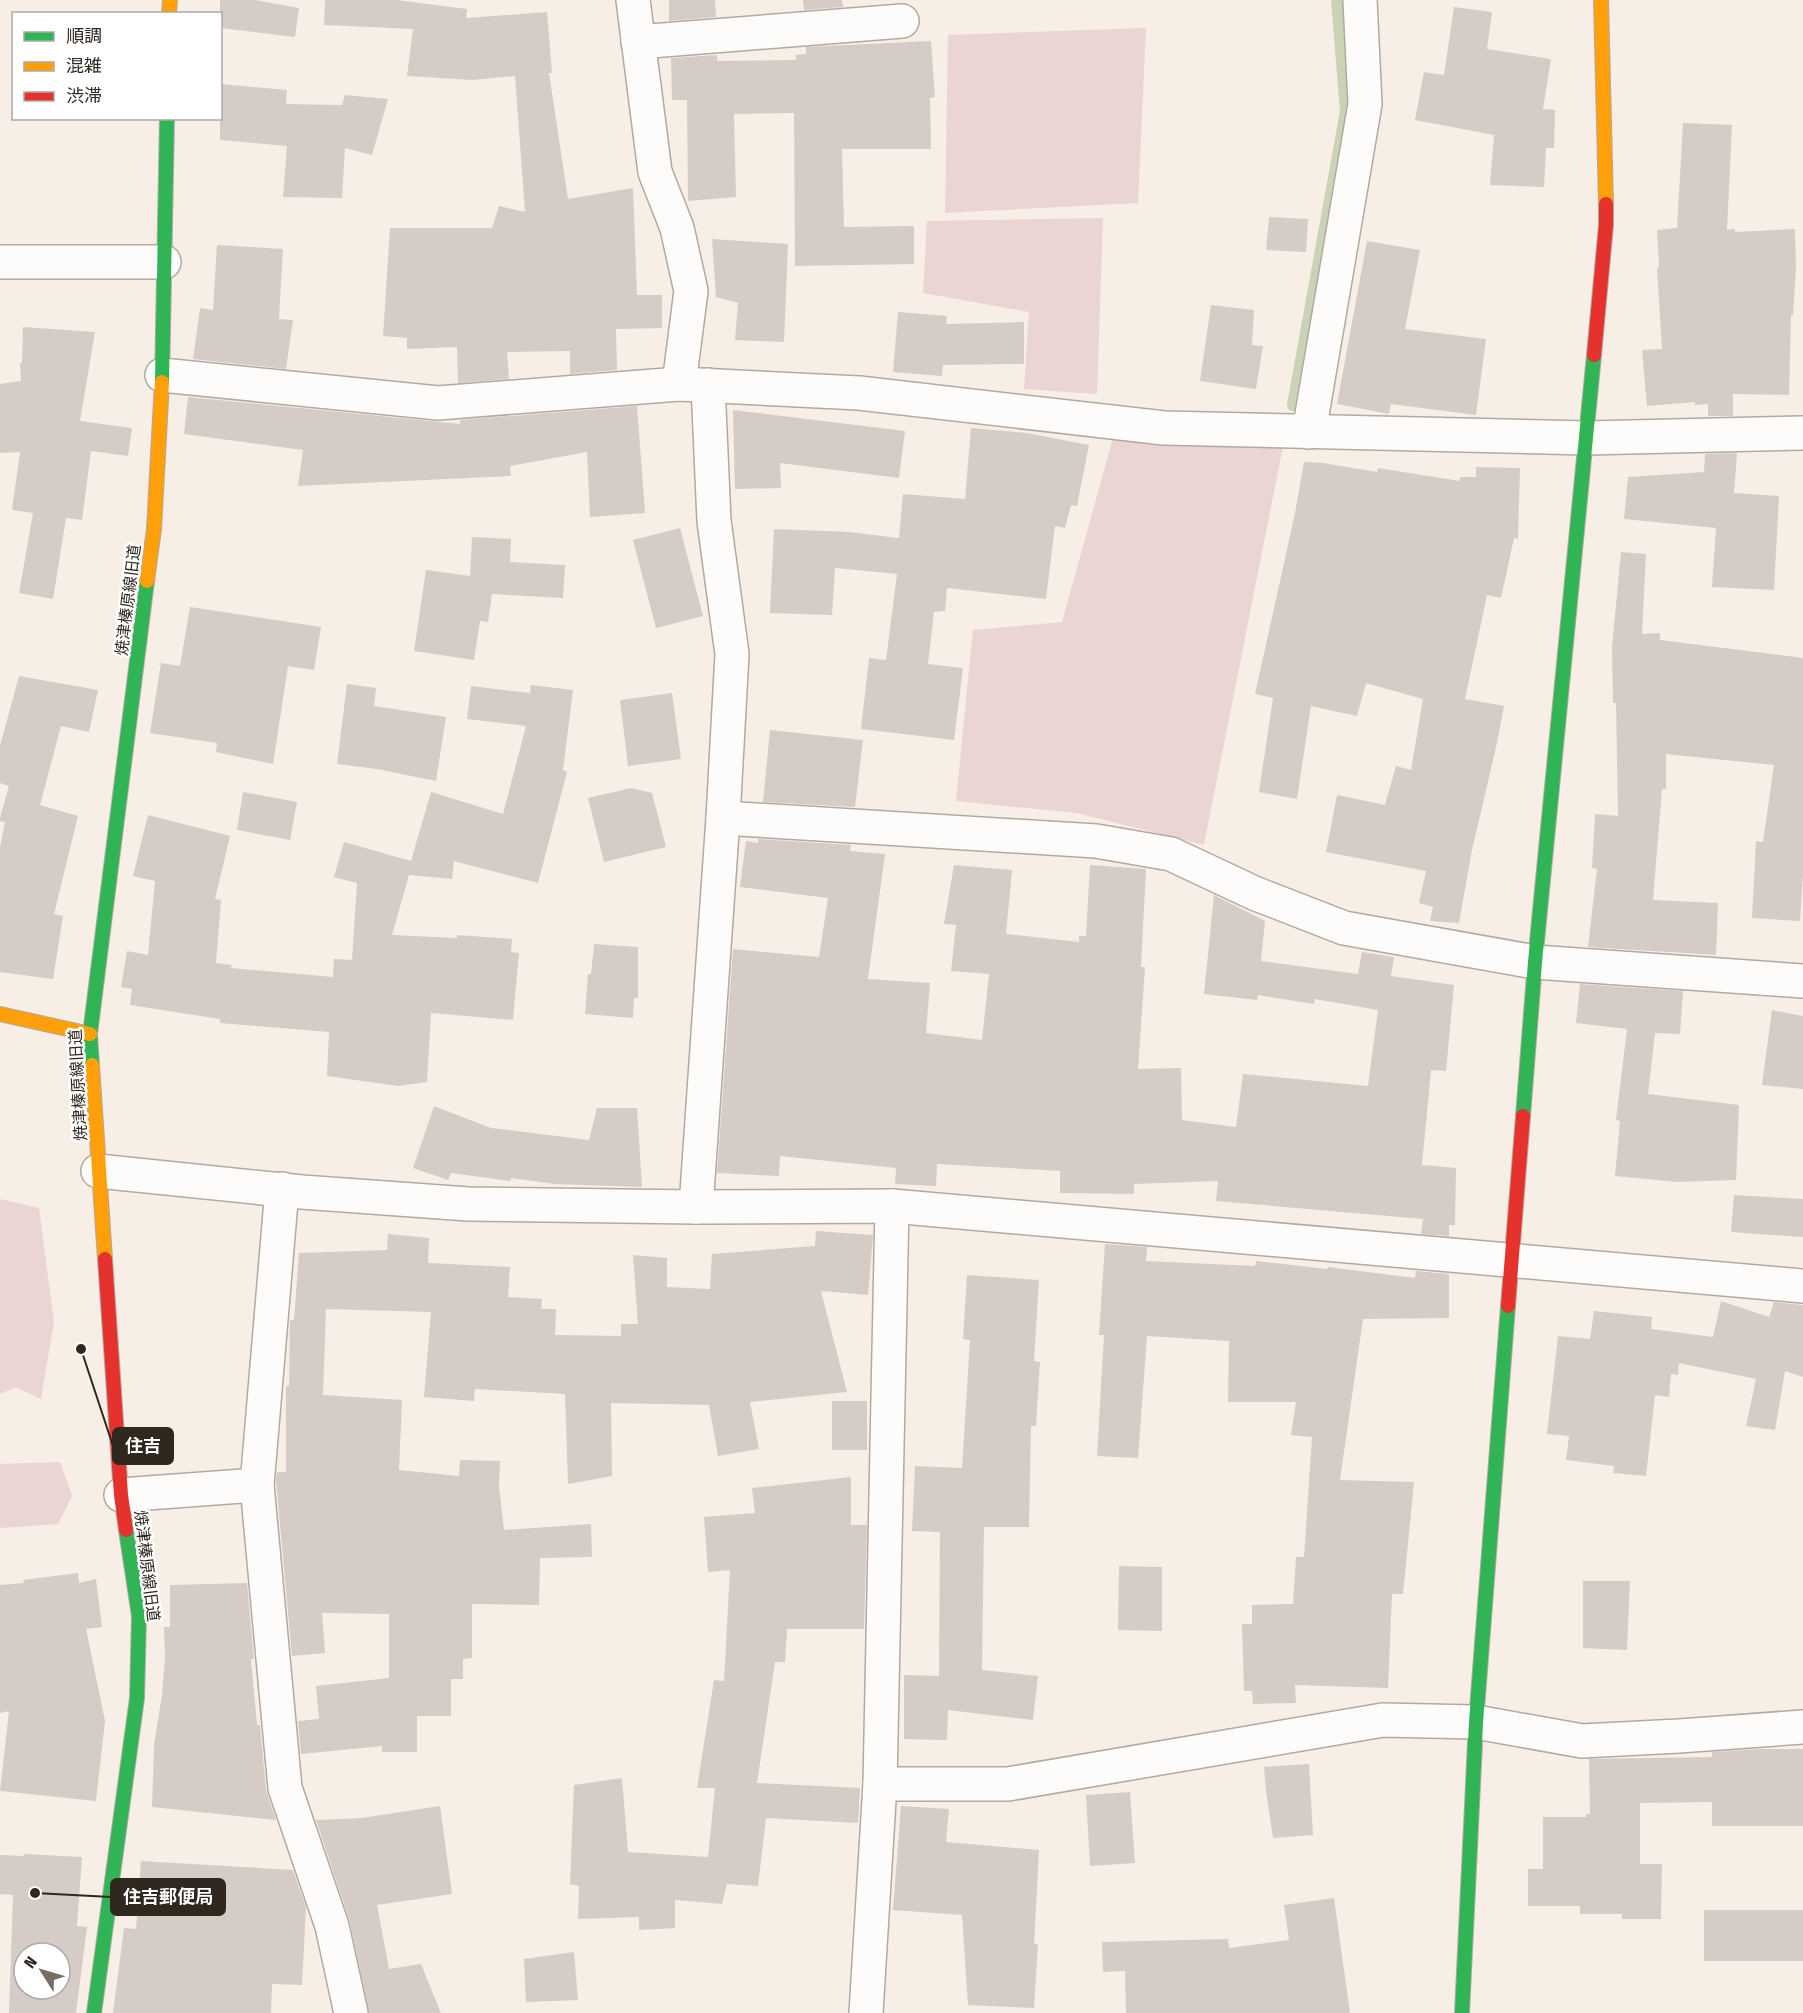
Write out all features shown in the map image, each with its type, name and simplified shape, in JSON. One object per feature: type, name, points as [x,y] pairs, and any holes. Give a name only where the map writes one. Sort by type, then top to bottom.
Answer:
[{"type":"street","points":[[633,0],[656,172],[677,228],[691,291],[694,385],[732,654],[696,1207]]},
{"type":"street","points":[[1310,432],[1365,104],[1360,0]]},
{"type":"street","points":[[1462,2013],[1476,1722],[1535,962],[1587,438],[1605,225],[1600,0]]},
{"type":"street","points":[[638,42],[902,21]]},
{"type":"street","name":"焼津榛原線旧道","points":[[94,2013],[138,1698],[139,1616],[121,1495],[90,1034],[154,529],[162,375],[167,120]]},
{"type":"street","points":[[0,262],[164,262]]},
{"type":"street","points":[[162,375],[438,403],[694,385],[859,393],[1164,428],[1587,438],[1803,433]]},
{"type":"street","points":[[723,818],[1096,841],[1171,854],[1254,893],[1344,928],[1535,962],[1803,981]]},
{"type":"street","points":[[0,1014],[90,1034]]},
{"type":"street","points":[[98,1171],[468,1204],[696,1207],[892,1206],[1803,1286]]},
{"type":"street","points":[[282,1189],[257,1485],[285,1788],[332,1926],[351,2013]]},
{"type":"street","points":[[866,2013],[880,1784],[892,1206]]},
{"type":"street","points":[[121,1495],[257,1485]]},
{"type":"street","points":[[880,1784],[1008,1784],[1383,1720],[1476,1722],[1582,1741],[1803,1726]]},
{"type":"shaded area","points":[[1146,28],[1138,203],[945,213],[948,35]]},
{"type":"shaded area","points":[[1103,218],[1097,394],[1024,389],[1029,312],[923,293],[927,221]]},
{"type":"shaded area","points":[[1113,438],[1284,441],[1204,845],[1077,813],[956,801],[973,630],[1062,622]]},
{"type":"shaded area","points":[[0,1199],[39,1208],[54,1322],[41,1399],[16,1387],[0,1394]]},
{"type":"shaded area","points":[[60,1462],[72,1496],[58,1524],[0,1528],[0,1464]]},
{"type":"building","points":[[220,0],[255,0],[299,8],[295,37],[222,28],[222,12],[220,12]]},
{"type":"building","points":[[325,0],[396,0],[467,9],[466,18],[547,12],[552,73],[549,73],[568,199],[633,188],[637,295],[662,295],[662,328],[616,329],[617,370],[570,374],[570,351],[507,352],[509,379],[458,383],[457,347],[407,349],[407,338],[383,336],[390,228],[492,228],[499,206],[525,212],[515,76],[472,80],[407,76],[413,29],[324,25]]},
{"type":"building","points":[[669,0],[715,0],[716,17],[669,21]]},
{"type":"building","points":[[803,0],[842,0],[843,7],[804,10]]},
{"type":"building","points":[[1454,7],[1492,12],[1487,49],[1551,59],[1543,109],[1555,110],[1554,148],[1546,148],[1544,187],[1490,185],[1494,135],[1415,120],[1424,72],[1444,75]]},
{"type":"building","points":[[931,41],[935,97],[930,98],[931,149],[842,149],[844,227],[914,226],[914,264],[795,266],[794,113],[734,114],[736,197],[688,201],[687,100],[672,100],[671,58],[717,55],[717,61],[796,60],[796,55],[806,54],[806,47]]},
{"type":"building","points":[[222,84],[287,90],[286,104],[342,105],[345,95],[388,99],[372,155],[345,148],[342,198],[283,197],[287,146],[220,140]]},
{"type":"building","points":[[1683,123],[1732,125],[1727,230],[1735,229],[1735,232],[1795,229],[1796,267],[1793,315],[1791,315],[1789,395],[1733,394],[1733,416],[1708,416],[1708,404],[1695,405],[1695,402],[1647,406],[1642,350],[1662,349],[1657,230],[1677,228]]},
{"type":"building","points":[[1269,217],[1308,219],[1306,252],[1266,250]]},
{"type":"building","points":[[712,239],[788,244],[784,342],[735,340],[738,303],[716,297]]},
{"type":"building","points":[[1367,241],[1420,250],[1405,329],[1486,339],[1476,415],[1391,404],[1389,414],[1337,404]]},
{"type":"building","points":[[217,245],[283,249],[279,319],[293,320],[286,369],[193,359],[200,308],[213,310]]},
{"type":"building","points":[[1211,305],[1254,310],[1252,345],[1263,346],[1256,389],[1200,381]]},
{"type":"building","points":[[898,312],[947,316],[946,324],[1024,322],[1024,364],[943,365],[942,376],[893,372]]},
{"type":"building","points":[[23,327],[95,332],[80,421],[132,428],[128,456],[91,451],[82,520],[66,518],[53,599],[19,593],[33,513],[12,510],[20,452],[0,453],[0,384],[21,381]]},
{"type":"building","points":[[188,397],[460,424],[460,420],[637,406],[645,513],[590,517],[587,452],[510,466],[511,476],[298,486],[303,450],[184,434]]},
{"type":"building","points":[[733,410],[905,431],[899,478],[780,463],[781,488],[735,489]]},
{"type":"building","points":[[971,428],[1027,433],[1089,445],[1077,506],[1071,505],[1065,528],[1055,526],[1046,599],[947,588],[945,611],[934,612],[928,664],[963,668],[954,740],[861,729],[869,658],[886,660],[897,574],[835,568],[832,615],[770,613],[774,529],[849,532],[899,538],[903,494],[965,499]]},
{"type":"building","points":[[1705,454],[1737,454],[1734,493],[1779,496],[1774,590],[1712,587],[1716,528],[1624,519],[1628,477],[1704,472]]},
{"type":"building","points":[[1304,462],[1377,472],[1378,468],[1460,481],[1460,477],[1476,477],[1476,467],[1520,468],[1518,539],[1514,538],[1501,598],[1487,595],[1465,699],[1504,706],[1472,850],[1459,923],[1430,921],[1433,907],[1419,903],[1426,871],[1326,852],[1337,795],[1385,805],[1396,766],[1411,770],[1423,699],[1366,683],[1357,716],[1311,706],[1297,799],[1259,792],[1273,698],[1255,694]]},
{"type":"building","points":[[680,528],[703,616],[656,628],[633,540]]},
{"type":"building","points":[[472,537],[511,539],[510,562],[565,565],[563,598],[492,594],[488,622],[480,621],[474,660],[414,651],[426,570],[470,576]]},
{"type":"building","points":[[1621,552],[1646,554],[1642,634],[1660,633],[1660,640],[1803,658],[1803,874],[1800,921],[1752,918],[1756,841],[1763,842],[1774,765],[1666,754],[1666,789],[1662,789],[1653,900],[1718,903],[1716,955],[1588,947],[1597,869],[1592,868],[1595,814],[1618,816],[1616,703],[1613,703],[1612,647]]},
{"type":"building","points":[[190,607],[321,627],[314,670],[288,666],[273,764],[216,752],[217,743],[150,733],[161,663],[180,666]]},
{"type":"building","points":[[19,676],[98,690],[89,732],[61,726],[40,805],[78,816],[54,914],[63,916],[53,979],[0,972],[0,847],[5,822],[0,821],[0,818],[9,786],[0,783],[0,746]]},
{"type":"building","points":[[347,684],[376,688],[374,706],[446,717],[436,781],[377,769],[337,764]]},
{"type":"building","points":[[531,685],[573,690],[563,770],[567,772],[538,883],[454,861],[452,879],[409,875],[392,935],[457,938],[457,935],[512,939],[511,952],[519,953],[513,1020],[431,1013],[427,1082],[398,1086],[327,1076],[329,1032],[220,1023],[220,1019],[130,1005],[132,989],[121,987],[127,951],[148,955],[155,881],[133,876],[148,815],[230,836],[215,899],[221,900],[216,963],[232,965],[231,968],[333,977],[334,959],[352,960],[357,883],[334,877],[344,842],[411,861],[431,792],[503,814],[526,726],[467,719],[471,686],[530,693]]},
{"type":"building","points":[[672,693],[681,759],[628,766],[620,700]]},
{"type":"building","points":[[770,730],[863,740],[855,807],[763,802]]},
{"type":"building","points":[[631,788],[652,793],[666,847],[604,862],[588,798]]},
{"type":"building","points":[[243,792],[297,802],[290,840],[237,830]]},
{"type":"building","points":[[758,839],[851,845],[850,851],[885,854],[868,979],[930,983],[926,1033],[982,1040],[989,974],[951,971],[956,925],[944,924],[954,865],[1012,870],[1006,934],[1079,942],[1079,936],[1086,936],[1090,865],[1146,869],[1141,967],[1145,967],[1138,1069],[1181,1068],[1182,1120],[1236,1127],[1243,1074],[1368,1086],[1378,1010],[1315,999],[1314,1004],[1258,995],[1257,1000],[1204,994],[1214,895],[1265,921],[1261,961],[1358,974],[1362,952],[1394,957],[1391,976],[1454,985],[1446,1071],[1431,1070],[1422,1165],[1456,1168],[1455,1225],[1449,1225],[1449,1236],[1421,1234],[1423,1219],[1216,1201],[1218,1181],[1134,1184],[1134,1194],[1060,1193],[1060,1171],[937,1164],[936,1186],[895,1184],[896,1168],[780,1156],[779,1176],[717,1173],[733,949],[819,957],[828,898],[740,887],[746,841],[758,843]]},
{"type":"building","points":[[594,944],[638,947],[638,998],[634,998],[633,1018],[585,1014],[588,974],[591,974]]},
{"type":"building","points":[[1580,984],[1683,991],[1680,1034],[1655,1033],[1648,1094],[1739,1105],[1736,1180],[1677,1182],[1615,1176],[1620,1121],[1616,1120],[1627,1029],[1576,1023]]},
{"type":"building","points":[[1772,1010],[1803,1016],[1803,1089],[1762,1085]]},
{"type":"building","points":[[434,1106],[491,1128],[589,1140],[597,1108],[637,1108],[642,1187],[556,1184],[511,1178],[510,1181],[451,1173],[448,1180],[413,1168]]},
{"type":"building","points":[[1734,1195],[1803,1199],[1803,1237],[1731,1232]]},
{"type":"building","points":[[816,1231],[873,1235],[868,1295],[821,1291],[847,1392],[750,1402],[759,1449],[718,1456],[709,1405],[611,1403],[612,1476],[568,1484],[565,1394],[475,1389],[474,1401],[424,1397],[431,1312],[326,1309],[323,1395],[402,1400],[399,1470],[459,1476],[460,1460],[500,1461],[499,1486],[504,1530],[591,1524],[592,1557],[540,1558],[539,1605],[472,1604],[472,1658],[463,1659],[463,1679],[451,1679],[451,1716],[417,1716],[417,1752],[382,1752],[382,1746],[301,1754],[298,1721],[319,1719],[316,1686],[389,1678],[389,1614],[322,1613],[325,1653],[292,1656],[276,1481],[277,1472],[286,1472],[286,1386],[289,1386],[290,1320],[294,1320],[299,1253],[387,1250],[388,1234],[429,1238],[428,1263],[510,1267],[508,1297],[542,1299],[541,1309],[556,1309],[555,1335],[621,1336],[621,1324],[638,1324],[633,1255],[667,1258],[667,1287],[710,1289],[712,1254],[815,1246]]},
{"type":"building","points":[[1105,1244],[1147,1247],[1146,1261],[1255,1266],[1256,1261],[1415,1278],[1416,1271],[1449,1274],[1449,1318],[1363,1319],[1340,1480],[1414,1482],[1403,1594],[1392,1594],[1388,1688],[1295,1685],[1296,1703],[1253,1704],[1252,1691],[1244,1691],[1242,1624],[1252,1624],[1252,1605],[1293,1604],[1296,1557],[1304,1557],[1312,1437],[1291,1435],[1296,1402],[1228,1402],[1229,1341],[1147,1336],[1138,1458],[1097,1456],[1104,1335],[1099,1335]]},
{"type":"building","points":[[967,1275],[1039,1280],[1034,1361],[1040,1362],[1036,1426],[1031,1426],[1029,1527],[984,1527],[982,1670],[1038,1676],[1033,1720],[948,1710],[947,1740],[904,1739],[904,1675],[939,1676],[940,1532],[912,1531],[915,1466],[962,1468],[970,1340],[963,1339]]},
{"type":"building","points":[[1721,1301],[1769,1317],[1774,1302],[1803,1305],[1803,1377],[1785,1371],[1775,1430],[1746,1426],[1756,1379],[1679,1363],[1678,1375],[1671,1374],[1669,1397],[1655,1395],[1646,1476],[1613,1473],[1614,1466],[1566,1460],[1569,1436],[1547,1434],[1558,1336],[1590,1339],[1594,1311],[1652,1317],[1651,1329],[1713,1337]]},
{"type":"building","points":[[832,1401],[867,1401],[867,1450],[832,1450]]},
{"type":"building","points":[[851,1477],[851,1525],[867,1525],[864,1629],[787,1629],[785,1662],[775,1662],[757,1783],[860,1788],[858,1823],[766,1818],[758,1886],[727,1884],[722,1904],[675,1900],[675,1928],[639,1930],[639,1917],[578,1919],[579,1886],[570,1884],[574,1785],[622,1778],[628,1852],[708,1857],[715,1788],[697,1788],[714,1680],[724,1681],[730,1570],[708,1572],[704,1517],[755,1513],[752,1488]]},
{"type":"building","points":[[1119,1566],[1162,1567],[1162,1631],[1118,1630]]},
{"type":"building","points":[[78,1573],[79,1583],[96,1579],[102,1627],[86,1629],[105,1721],[96,1801],[0,1791],[9,1711],[0,1713],[0,1585]]},
{"type":"building","points":[[1583,1581],[1630,1581],[1627,1650],[1583,1648]]},
{"type":"building","points":[[247,1583],[257,1725],[260,1725],[266,1790],[276,1820],[152,1807],[154,1745],[165,1657],[164,1627],[170,1627],[170,1585]]},
{"type":"building","points":[[1803,1749],[1803,1826],[1712,1826],[1712,1802],[1640,1803],[1640,1864],[1662,1864],[1661,1919],[1622,1919],[1622,1914],[1580,1914],[1580,1906],[1528,1906],[1528,1869],[1543,1869],[1543,1817],[1586,1817],[1586,1814],[1590,1814],[1589,1759],[1712,1757],[1712,1752]]},
{"type":"building","points":[[1309,1764],[1313,1835],[1273,1838],[1264,1767]]},
{"type":"building","points":[[1130,1792],[1135,1863],[1090,1866],[1086,1795]]},
{"type":"building","points":[[440,1806],[452,1894],[377,1905],[389,1969],[421,1964],[441,2013],[369,2013],[350,1922],[316,1820],[362,1818]]},
{"type":"building","points":[[901,1806],[949,1809],[946,1842],[1039,1850],[1034,1944],[1038,1944],[1034,2008],[968,2005],[962,1915],[893,1910]]},
{"type":"building","points":[[0,1855],[82,1857],[77,1926],[87,1927],[76,2013],[9,2013],[13,1895],[0,1894]]},
{"type":"building","points":[[141,1861],[293,1870],[306,1907],[302,1985],[272,1984],[271,2013],[113,2013],[124,1928],[136,1929]]},
{"type":"building","points":[[1334,1898],[1350,2013],[1126,2013],[1125,1971],[1103,1972],[1102,1942],[1228,1939],[1229,1948],[1289,1940],[1284,1905]]},
{"type":"building","points":[[1704,1910],[1803,1910],[1803,1961],[1704,1961]]},
{"type":"building","points":[[574,1952],[578,2000],[526,2002],[524,1959]]},
{"type":"waterway","points":[[1293,405],[1346,111],[1337,0]]},
{"type":"traffic: fast","points":[[162,382],[167,120]]},
{"type":"traffic: fast","points":[[1523,1116],[1535,962],[1594,355]]},
{"type":"traffic: fast","points":[[92,1065],[90,1034],[147,581]]},
{"type":"traffic: fast","points":[[1462,2013],[1476,1722],[1508,1306]]},
{"type":"traffic: fast","points":[[94,2013],[137,1698],[139,1616],[126,1530]]},
{"type":"traffic: slow","points":[[169,12],[170,0]]},
{"type":"traffic: slow","points":[[1601,0],[1606,204]]},
{"type":"traffic: slow","points":[[147,581],[154,529],[162,382]]},
{"type":"traffic: slow","points":[[0,1014],[90,1034]]},
{"type":"traffic: slow","points":[[92,1065],[105,1259]]},
{"type":"traffic: jam","points":[[1594,355],[1606,204]]},
{"type":"traffic: jam","points":[[1508,1306],[1523,1116]]},
{"type":"traffic: jam","points":[[105,1259],[121,1495],[126,1530]]},
{"type":"place","name":"住吉","points":[[81,1349]]},
{"type":"place","name":"住吉郵便局","points":[[35,1893]]}]
